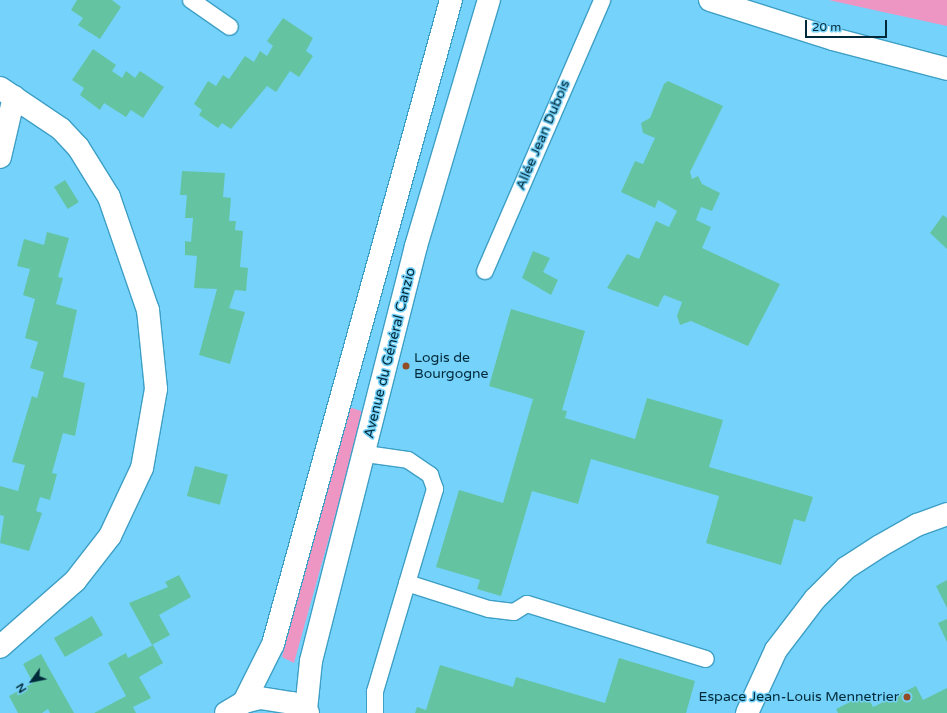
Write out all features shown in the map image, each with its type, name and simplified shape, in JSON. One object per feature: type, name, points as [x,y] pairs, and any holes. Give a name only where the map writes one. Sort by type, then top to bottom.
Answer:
[{"type":"street","points":[[244,702],[273,644],[451,0]]},
{"type":"street","name":"Avenue du Général Canzio","points":[[307,712],[311,661],[366,454],[416,246],[489,0]]},
{"type":"street","points":[[710,0],[833,39],[947,69]]},
{"type":"street","points":[[0,157],[7,93],[74,142],[109,197],[148,310],[156,389],[142,468],[110,536],[75,581],[0,647]]},
{"type":"street","points":[[747,713],[776,650],[820,594],[846,568],[880,546],[947,514]]},
{"type":"street","points":[[226,713],[244,702],[277,699],[307,712]]},
{"type":"lane","points":[[191,0],[230,27]]},
{"type":"lane","name":"Allée Jean Dubois","points":[[485,270],[602,0]]},
{"type":"lane","points":[[366,454],[408,460],[430,474],[435,489],[375,692],[375,713]]},
{"type":"lane","points":[[407,582],[489,609],[514,612],[527,604],[706,659]]},
{"type":"shaded area","points":[[829,0],[947,0],[947,26],[833,1]]},
{"type":"shaded area","points":[[349,407],[364,412],[294,663],[282,657]]},
{"type":"building","points":[[77,0],[112,0],[121,7],[100,39],[78,25],[83,18],[71,10]]},
{"type":"building","points":[[283,18],[313,38],[306,51],[313,56],[299,77],[290,71],[276,92],[267,86],[231,129],[222,123],[218,128],[199,115],[202,110],[194,104],[208,81],[216,86],[223,75],[229,79],[245,56],[254,62],[260,51],[267,56],[273,46],[267,41]]},
{"type":"building","points":[[93,49],[116,65],[112,71],[122,78],[126,71],[135,78],[140,71],[164,87],[143,118],[131,110],[126,117],[104,103],[100,110],[80,95],[84,88],[72,80]]},
{"type":"building","points":[[668,81],[723,106],[690,172],[692,179],[698,176],[702,184],[720,193],[712,211],[701,207],[696,220],[711,227],[702,248],[780,284],[748,346],[691,321],[680,325],[677,316],[682,302],[664,295],[658,307],[607,288],[627,254],[639,259],[656,221],[669,227],[677,211],[658,200],[655,208],[621,192],[635,161],[643,164],[655,138],[643,133],[641,123],[650,118],[664,84]]},
{"type":"building","points":[[182,171],[225,173],[223,197],[231,198],[229,221],[236,221],[235,230],[243,231],[240,267],[248,268],[246,291],[235,290],[229,308],[245,312],[230,364],[199,355],[217,289],[194,288],[197,256],[185,255],[185,241],[191,242],[193,218],[185,218],[187,195],[180,195]]},
{"type":"building","points":[[65,180],[79,202],[68,209],[54,187]]},
{"type":"building","points":[[943,215],[947,218],[947,249],[930,233]]},
{"type":"building","points":[[47,232],[69,238],[58,277],[63,278],[56,304],[77,310],[63,377],[85,383],[75,436],[63,433],[52,473],[57,474],[50,500],[40,497],[36,511],[42,513],[29,551],[0,543],[4,516],[0,515],[0,486],[18,491],[25,465],[12,462],[32,396],[37,398],[44,372],[30,368],[38,342],[25,338],[35,299],[23,295],[30,269],[17,266],[24,239],[44,245]]},
{"type":"building","points":[[533,251],[550,258],[543,272],[558,280],[551,295],[522,278]]},
{"type":"building","points":[[511,309],[585,331],[562,410],[567,411],[565,418],[635,439],[647,398],[723,420],[709,467],[813,497],[805,522],[794,519],[781,565],[706,543],[719,496],[591,459],[578,504],[532,491],[501,596],[477,589],[480,580],[436,567],[459,490],[503,503],[533,399],[489,386]]},
{"type":"building","points":[[195,466],[228,475],[220,505],[187,496]]},
{"type":"building","points":[[179,575],[191,597],[159,615],[170,635],[152,645],[129,603],[168,587],[165,582]]},
{"type":"building","points":[[947,580],[947,608],[936,586]]},
{"type":"building","points":[[92,616],[103,635],[65,657],[54,638]]},
{"type":"building","points":[[947,619],[947,642],[938,623]]},
{"type":"building","points":[[153,645],[163,663],[139,677],[151,698],[133,707],[136,713],[94,713],[126,696],[108,663],[126,653],[128,658]]},
{"type":"building","points":[[41,654],[74,713],[50,713],[48,709],[42,713],[18,713],[9,696],[33,683],[23,664]]},
{"type":"building","points":[[619,658],[695,681],[686,713],[415,713],[417,707],[426,710],[440,665],[513,687],[516,677],[605,703]]},
{"type":"building","name":"Espace Jean-Louis Mennetrier","points":[[916,686],[923,700],[947,688],[947,713],[838,713],[836,709],[866,694],[873,707]]},
{"type":"place","name":"Logis de Bourgogne","points":[[406,366]]},
{"type":"place","name":"Espace Jean-Louis Mennetrier","points":[[907,697]]}]
